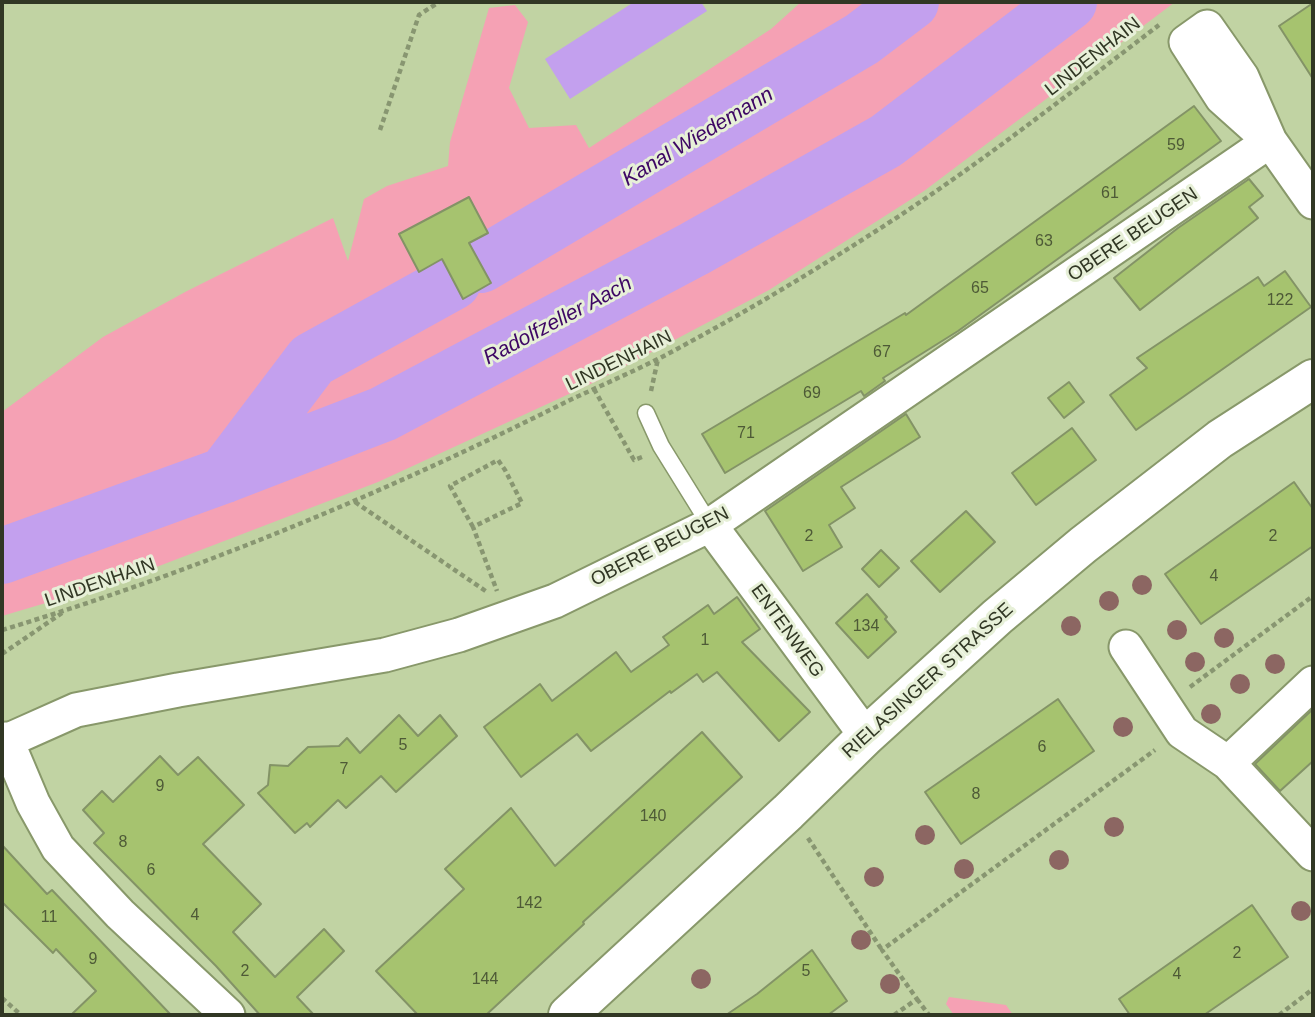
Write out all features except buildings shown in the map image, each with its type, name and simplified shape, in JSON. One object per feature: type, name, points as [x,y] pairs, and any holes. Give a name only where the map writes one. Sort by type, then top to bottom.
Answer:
[{"type":"main road","name":"RIELASINGER STRASSE","points":[[568,1015],[997,617],[1083,545],[1220,439],[1313,379]]},
{"type":"street","name":"OBERE BEUGEN","points":[[4,741],[76,710],[385,655],[459,635],[555,601],[710,525],[1270,141],[1313,202]]},
{"type":"street","name":"ENTENWEG","points":[[710,525],[866,736]]},
{"type":"street","points":[[1126,647],[1173,719],[1228,764],[1313,854]]},
{"type":"street","points":[[1228,764],[1313,683]]},
{"type":"street","points":[[4,741],[58,848],[120,914],[228,1015]]},
{"type":"lane","points":[[646,412],[661,446],[710,525]]},
{"type":"path","points":[[380,130],[419,15],[439,2]]},
{"type":"path","name":"LINDENHAIN","points":[[2,629],[66,610],[355,502],[659,358],[770,297],[876,232],[979,162],[1164,20]]},
{"type":"path","points":[[646,412],[659,358]]},
{"type":"path","points":[[594,389],[634,460],[661,446]]},
{"type":"path","points":[[355,502],[500,601],[473,527],[450,486],[498,460],[522,503],[473,527]]},
{"type":"path","points":[[882,950],[1173,719],[1313,596]]},
{"type":"path","points":[[2,654],[66,610]]},
{"type":"path","points":[[788,812],[929,1015]]},
{"type":"path","points":[[1279,1015],[1313,989]]},
{"type":"path","points":[[2,998],[21,1015]]},
{"type":"path","points":[[894,1015],[916,999]]},
{"type":"shaded area","points":[[634,2],[701,2],[707,11],[570,99],[545,59]]},
{"type":"shaded area","points":[[801,2],[1175,2],[924,191],[769,290],[595,382],[378,482],[120,581],[2,616],[2,412],[103,337],[187,291],[333,218],[348,261],[364,199],[387,186],[448,166],[450,142],[489,8],[515,5],[528,22],[509,88],[529,128],[576,125],[589,148],[771,29]]},
{"type":"shaded area","points":[[949,997],[1006,1005],[1013,1015],[954,1015],[946,1004]]},
{"type":"waterway","name":"Kanal Wiedemann","points":[[481,265],[862,39],[911,2]]},
{"type":"waterway","name":"Radolfzeller Aach","points":[[2,556],[383,414],[694,249],[886,141],[1069,2]]},
{"type":"waterway","name":"Kanal Wiedemann","points":[[225,475],[312,360],[453,282]]}]
